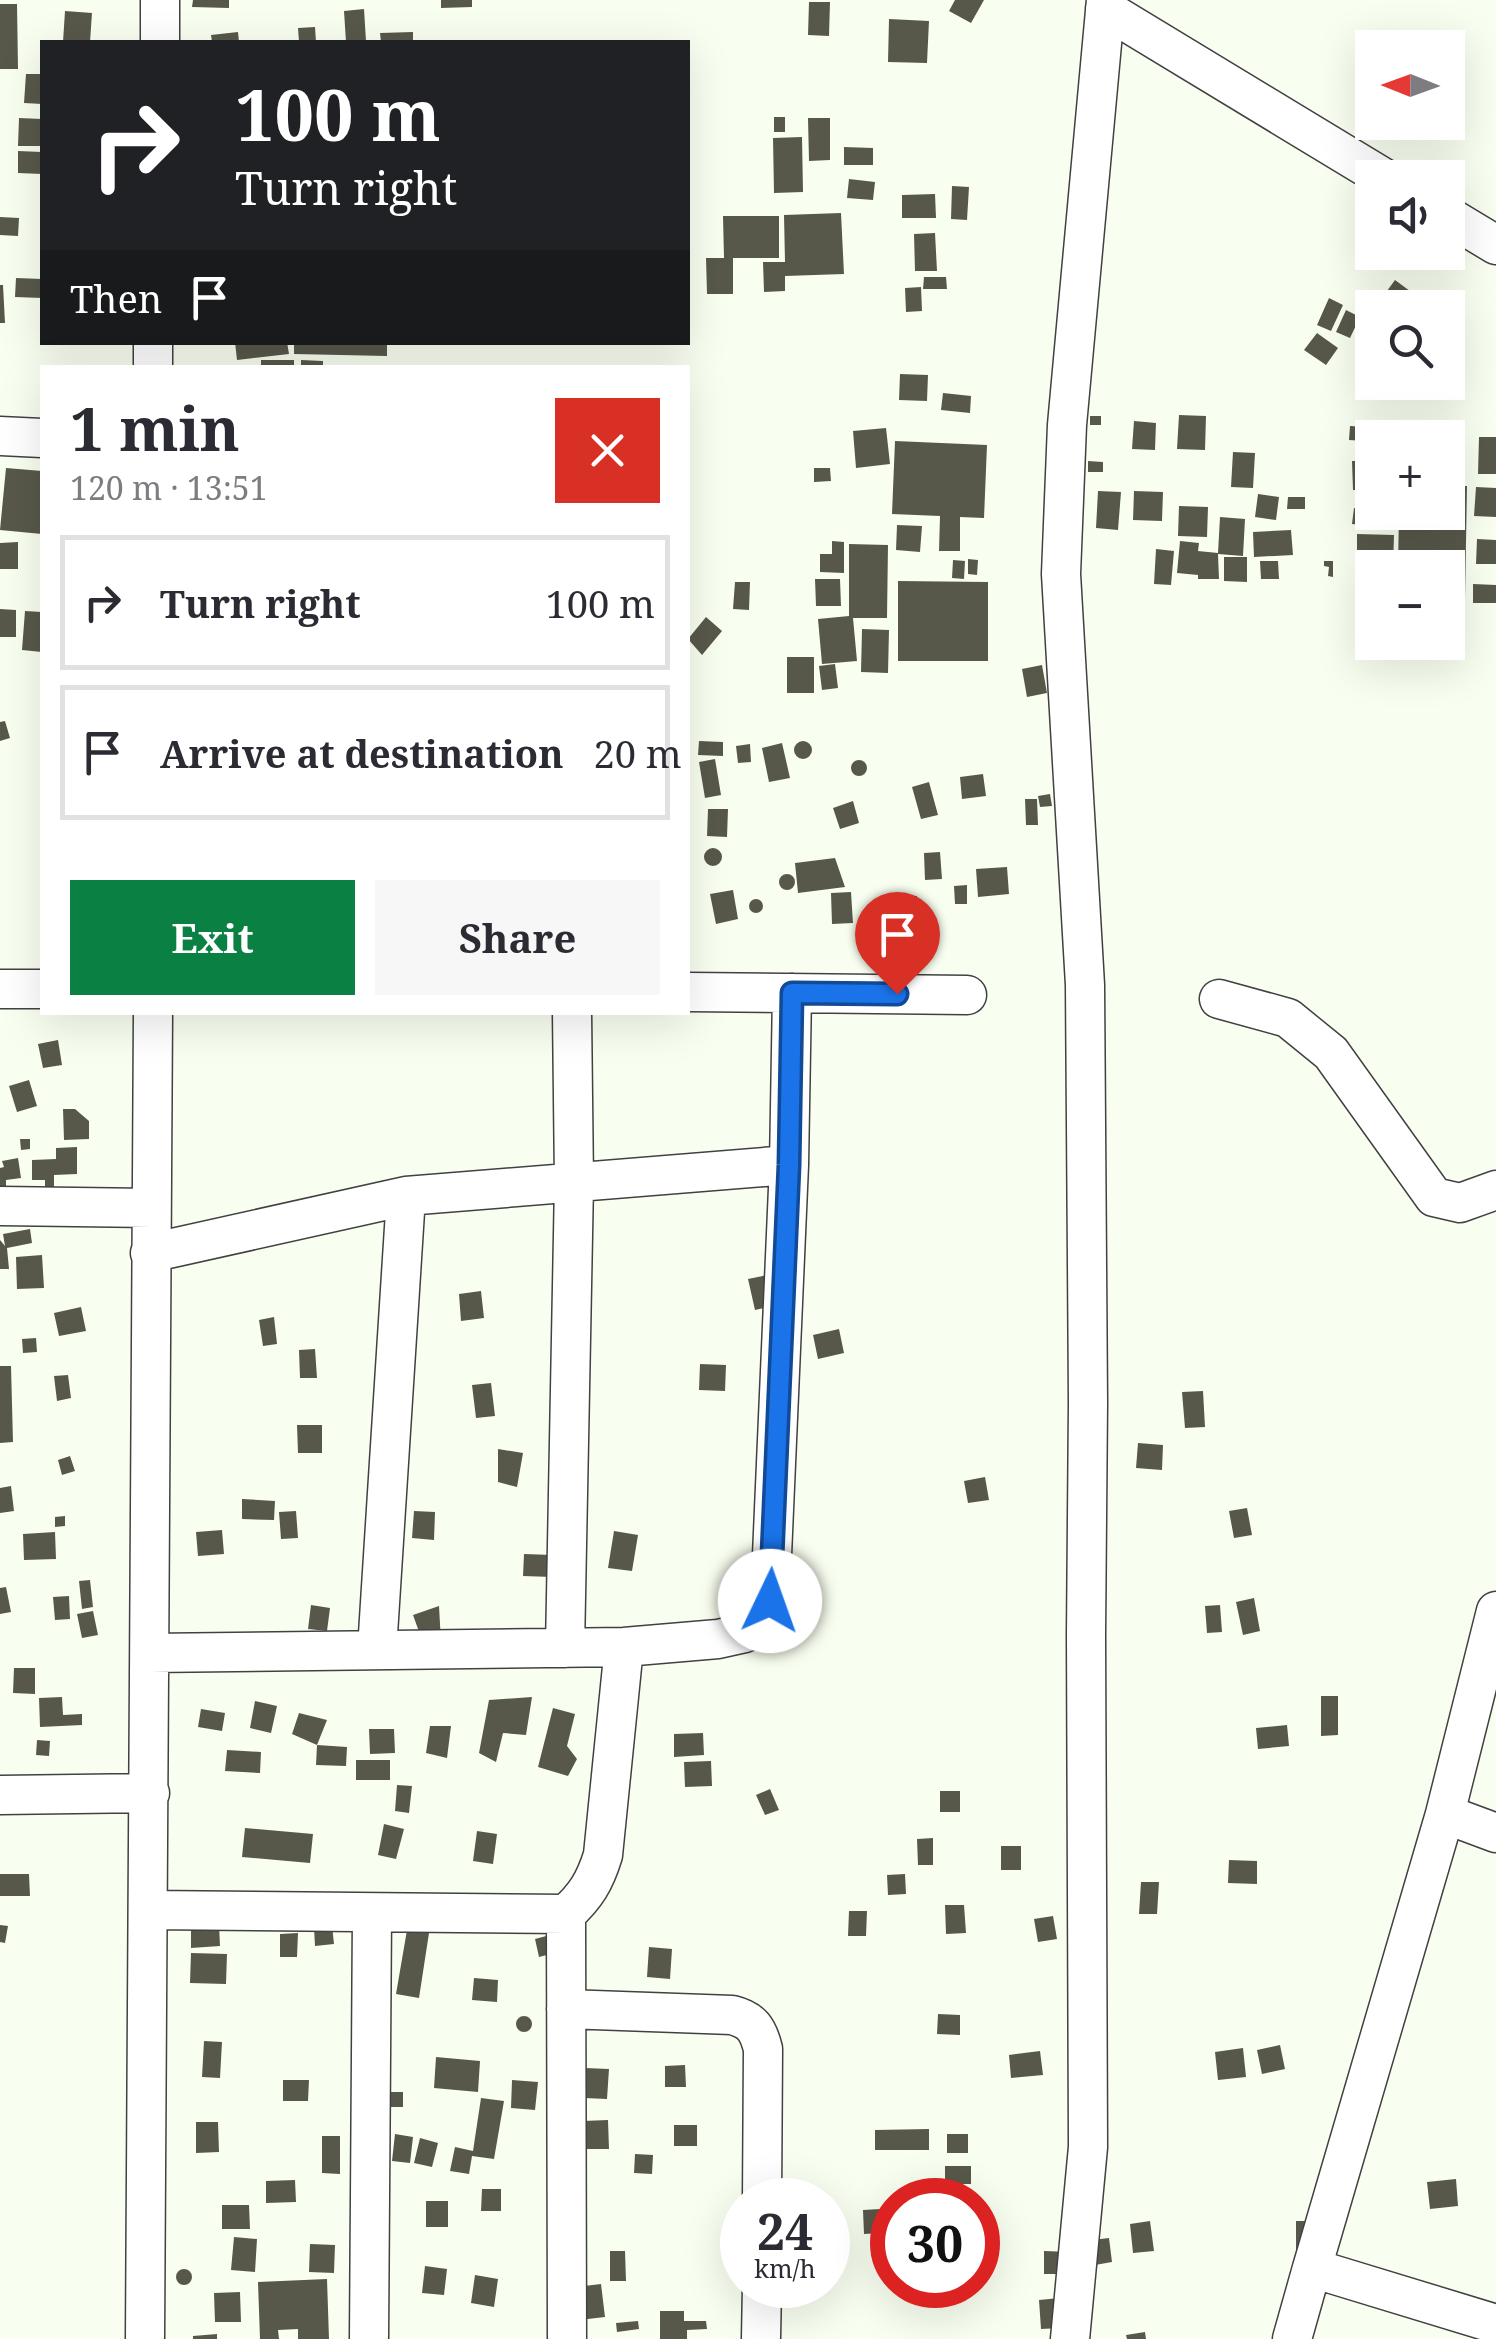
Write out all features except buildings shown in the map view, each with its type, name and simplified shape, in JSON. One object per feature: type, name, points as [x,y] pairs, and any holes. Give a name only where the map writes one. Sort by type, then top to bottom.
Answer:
[{"type":"street","points":[[160,0],[160,40]]},
{"type":"street","points":[[1070,2339],[1088,2147],[1088,1402],[1085,985],[1061,574],[1067,425],[1106,4],[1355,160]]},
{"type":"street","points":[[1465,227],[1496,246]]},
{"type":"street","points":[[0,436],[40,438]]},
{"type":"street","points":[[0,988],[40,989]]},
{"type":"street","points":[[690,992],[967,996]]},
{"type":"street","points":[[150,1653],[624,1647],[718,1640],[744,1633],[758,1622],[770,1601],[789,1165],[792,993]]},
{"type":"street","points":[[1219,999],[1288,1018],[1331,1052],[1434,1197],[1460,1203],[1496,1190]]},
{"type":"street","points":[[145,2339],[153,1015]]},
{"type":"street","points":[[565,1648],[574,1183],[572,1015]]},
{"type":"street","points":[[150,1252],[406,1196],[789,1165]]},
{"type":"street","points":[[377,1650],[406,1196]]},
{"type":"street","points":[[0,1206],[151,1208]]},
{"type":"street","points":[[1292,2339],[1445,1814],[1494,1630]]},
{"type":"street","points":[[149,1910],[566,1914],[584,1898],[596,1879],[602,1855],[624,1647]]},
{"type":"street","points":[[0,1795],[150,1793]]},
{"type":"street","points":[[1445,1814],[1496,1834]]},
{"type":"street","points":[[369,2339],[372,1913]]},
{"type":"street","points":[[566,1914],[567,2339]]},
{"type":"street","points":[[566,2009],[747,2018],[759,2032],[763,2049],[762,2178]]},
{"type":"street","points":[[1312,2268],[1496,2324]]},
{"type":"street","points":[[762,2308],[762,2339]]},
{"type":"route","points":[[770,1601],[789,1165],[792,993],[897,994]]}]
